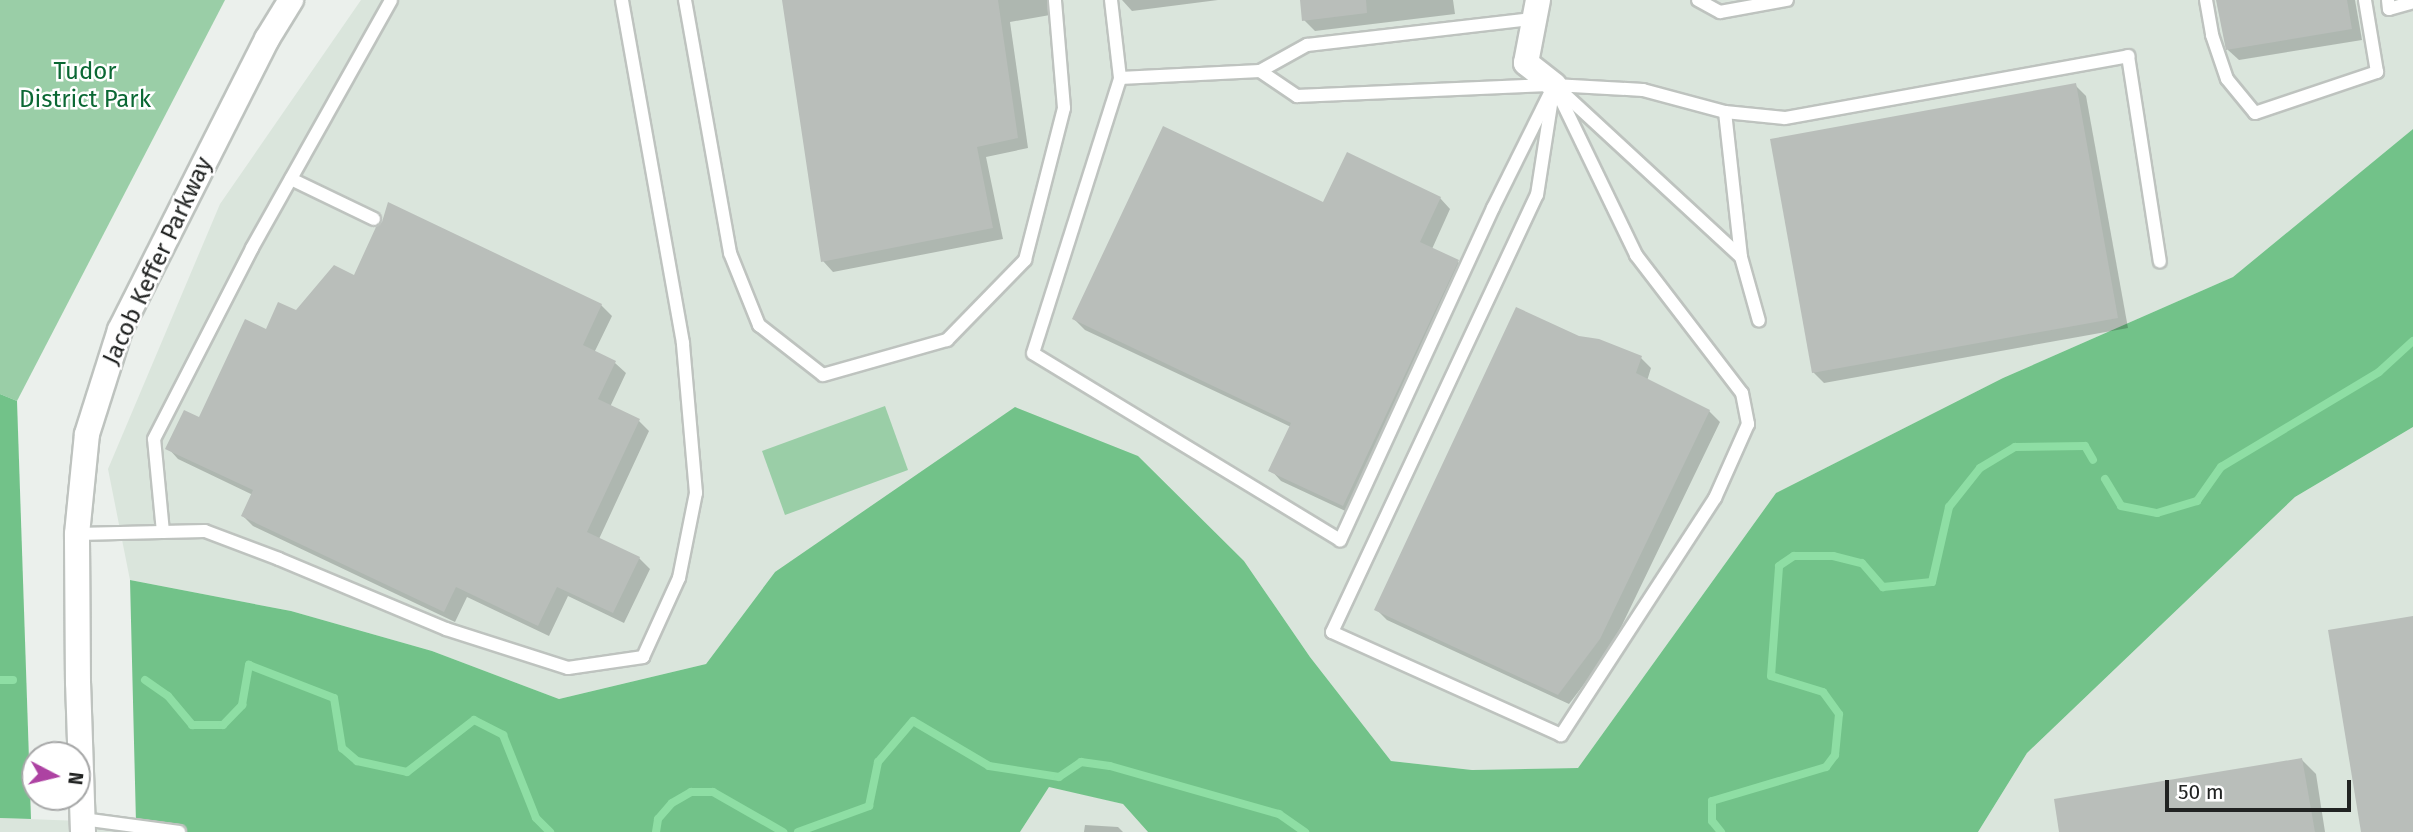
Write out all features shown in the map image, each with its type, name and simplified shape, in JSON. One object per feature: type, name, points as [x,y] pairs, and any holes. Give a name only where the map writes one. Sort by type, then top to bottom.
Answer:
[{"type":"street","name":"Jacob Keffer Parkway","points":[[83,825],[77,534],[87,434],[121,330],[267,39],[291,0]]},
{"type":"street","points":[[1535,9],[1526,63],[1555,85]]},
{"type":"lane","points":[[163,532],[154,439],[291,179],[391,0]]},
{"type":"lane","points":[[77,534],[205,531],[446,629],[568,668],[643,657],[678,578],[696,493],[683,343],[622,0]]},
{"type":"lane","points":[[685,0],[730,253],[759,326],[823,375],[947,340],[1025,260],[1064,108],[1055,0]]},
{"type":"lane","points":[[1111,0],[1120,78],[1033,354],[1340,540],[1493,208],[1555,85]]},
{"type":"lane","points":[[1698,0],[1720,12],[1787,0]]},
{"type":"lane","points":[[2206,0],[2212,35],[2227,79],[2255,113],[2377,72],[2365,0]]},
{"type":"lane","points":[[2388,0],[2389,9],[2413,2]]},
{"type":"lane","points":[[1120,78],[1260,71],[1307,45],[1535,9]]},
{"type":"lane","points":[[1260,71],[1297,96],[1555,85],[1643,90],[1725,113],[1785,118],[2128,56],[2160,262]]},
{"type":"lane","points":[[1555,85],[1636,255],[1742,393],[1748,424],[1715,498],[1561,735],[1332,632],[1537,195],[1555,85]]},
{"type":"lane","points":[[1555,85],[1741,257]]},
{"type":"lane","points":[[1725,113],[1741,257],[1759,321]]},
{"type":"lane","points":[[291,179],[374,219]]},
{"type":"lane","points":[[83,825],[172,831]]},
{"type":"shaded area","points":[[361,0],[2413,0],[2413,129],[2233,277],[2003,378],[1776,493],[1578,768],[1472,770],[1391,761],[1310,657],[1244,561],[775,572],[706,664],[559,699],[432,651],[291,611],[130,580],[108,469],[220,204]]},
{"type":"shaded area","points":[[2413,427],[2413,832],[1978,832],[2027,753],[2295,497]]},
{"type":"shaded area","points":[[1049,786],[1123,804],[1148,832],[1020,832]]},
{"type":"shaded area","points":[[0,818],[136,823],[155,832],[0,832]]},
{"type":"green space","name":"Tudor District Park","points":[[0,0],[225,0],[17,401],[0,394]]},
{"type":"green space","points":[[2413,129],[2413,427],[2295,497],[2027,753],[1978,832],[1148,832],[1123,804],[1049,787],[1020,832],[155,832],[136,823],[130,580],[291,611],[432,651],[559,699],[706,664],[775,572],[1015,407],[1138,456],[1244,561],[1310,657],[1391,761],[1472,770],[1578,768],[1776,493],[2003,378],[2233,277]]},
{"type":"green space","points":[[0,394],[17,401],[28,741],[21,741],[21,811],[31,811],[31,819],[0,818]]},
{"type":"green space","points":[[885,406],[908,470],[785,515],[762,451]]},
{"type":"building","points":[[782,0],[998,0],[1018,138],[977,147],[993,228],[821,262]]},
{"type":"building","points":[[1300,0],[1366,0],[1367,13],[1302,21]]},
{"type":"building","points":[[2216,0],[2347,0],[2352,29],[2226,50]]},
{"type":"building","points":[[2076,83],[2118,318],[1812,373],[1770,139]]},
{"type":"building","points":[[1163,126],[1323,202],[1347,152],[1441,197],[1420,242],[1459,260],[1343,506],[1268,471],[1291,423],[1072,319]]},
{"type":"building","points":[[388,202],[602,304],[583,345],[616,361],[598,399],[640,419],[587,532],[640,557],[613,613],[557,587],[538,626],[456,587],[444,612],[241,516],[253,490],[165,449],[184,410],[199,417],[245,319],[266,329],[278,302],[296,310],[334,265],[354,275],[376,227],[382,222]]},
{"type":"building","points":[[1516,307],[1579,336],[1599,339],[1642,356],[1636,373],[1710,410],[1600,639],[1558,695],[1374,610]]},
{"type":"building","points":[[2413,616],[2413,832],[2361,832],[2328,630]]},
{"type":"building","points":[[2302,758],[2315,832],[2059,832],[2054,799]]},
{"type":"waterway","points":[[2105,479],[2121,506],[2157,513],[2197,501],[2221,467],[2379,372],[2413,341]]},
{"type":"waterway","points":[[1721,832],[1712,821],[1712,801],[1826,767],[1835,755],[1839,714],[1823,692],[1771,676],[1779,566],[1794,556],[1833,556],[1862,563],[1883,587],[1932,582],[1949,507],[1980,468],[2015,447],[2085,446],[2093,460]]},
{"type":"waterway","points":[[145,680],[168,696],[192,725],[223,725],[242,705],[249,665],[334,698],[342,748],[357,761],[407,772],[474,720],[503,735],[536,818],[550,832]]},
{"type":"waterway","points":[[0,680],[13,680]]},
{"type":"waterway","points":[[798,832],[869,806],[878,762],[913,721],[989,766],[1059,777],[1081,762],[1110,766],[1279,814],[1305,832]]},
{"type":"waterway","points":[[656,832],[658,819],[672,803],[691,792],[713,792],[783,832]]}]
